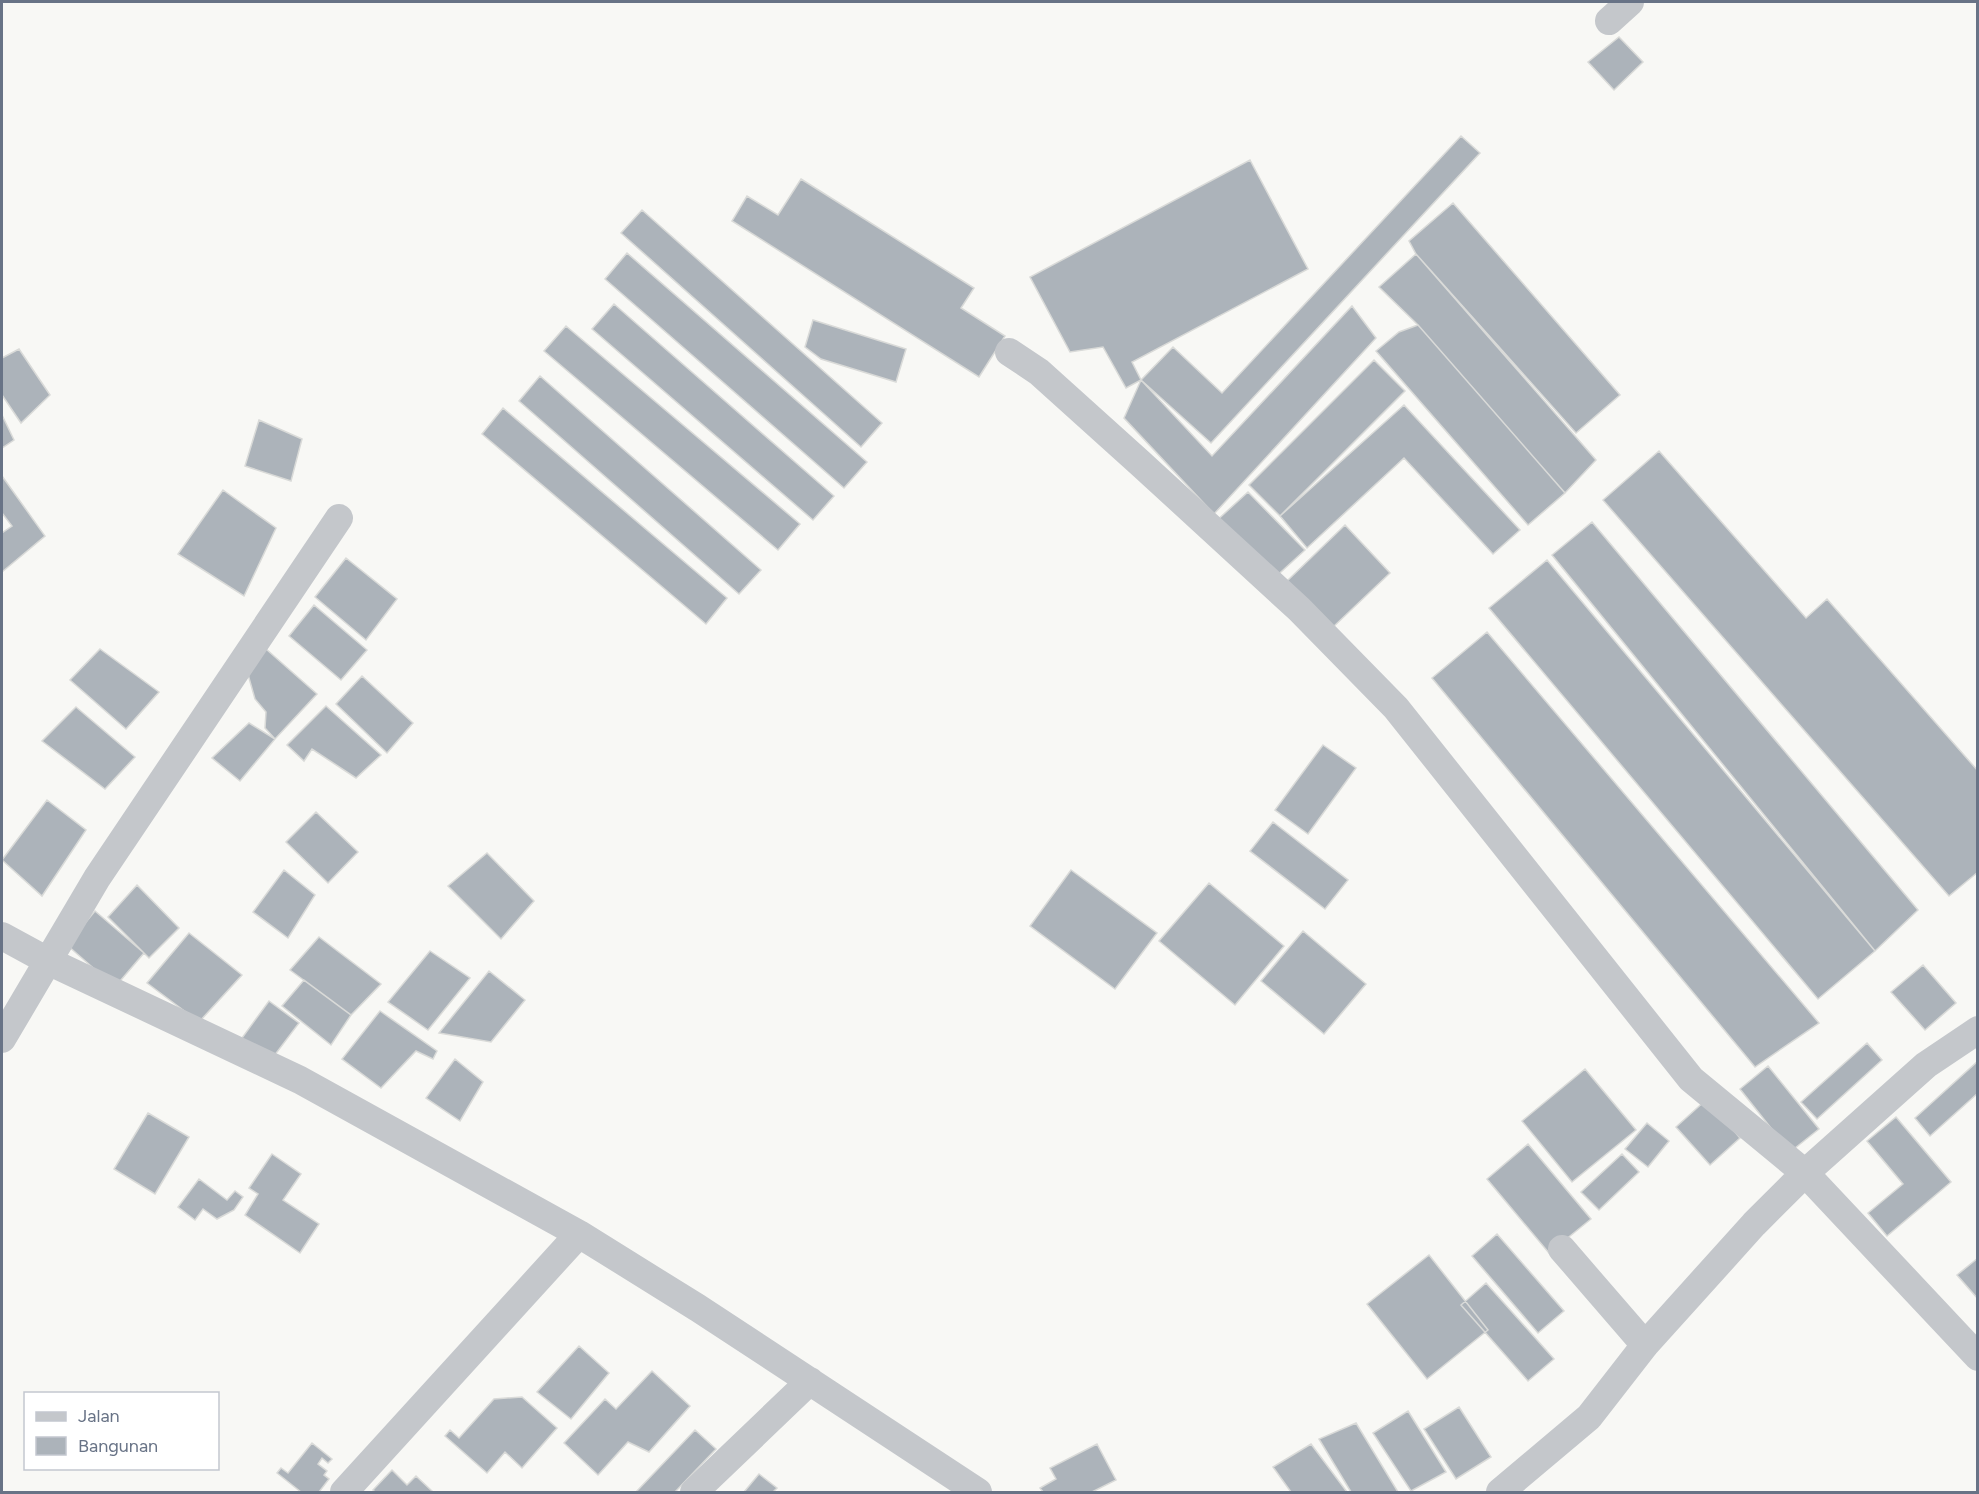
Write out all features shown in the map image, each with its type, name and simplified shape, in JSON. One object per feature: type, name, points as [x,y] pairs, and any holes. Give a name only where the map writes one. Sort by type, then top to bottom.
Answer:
[{"type":"street","points":[[1009,352],[1039,372],[1299,609],[1396,708],[1691,1079],[1805,1173],[1977,1358]]},
{"type":"street","points":[[2,1039],[97,878],[339,518]]},
{"type":"street","points":[[2,936],[48,961],[300,1080],[579,1234],[810,1381],[978,1492]]},
{"type":"street","points":[[1500,1492],[1589,1417],[1645,1346],[1754,1224],[1805,1173],[1926,1065],[1977,1030]]},
{"type":"street","points":[[344,1492],[579,1234]]},
{"type":"street","points":[[1562,1249],[1645,1346]]},
{"type":"street","points":[[694,1492],[810,1381]]},
{"type":"building","points":[[1619,37],[1643,62],[1614,90],[1588,62]]},
{"type":"building","points":[[1461,136],[1480,153],[1211,443],[1141,380],[1173,347],[1222,393]]},
{"type":"building","points":[[1250,160],[1308,269],[1132,362],[1141,380],[1126,388],[1103,347],[1070,352],[1030,277]]},
{"type":"building","points":[[801,179],[974,288],[961,308],[1005,336],[979,377],[732,221],[747,196],[778,215]]},
{"type":"building","points":[[1453,203],[1620,395],[1576,433],[1416,254],[1409,241]]},
{"type":"building","points":[[642,210],[882,423],[861,447],[621,233]]},
{"type":"building","points":[[627,253],[867,462],[844,488],[605,279]]},
{"type":"building","points":[[1416,254],[1596,460],[1565,493],[1418,325],[1379,287]]},
{"type":"building","points":[[614,304],[834,496],[813,520],[592,329]]},
{"type":"building","points":[[1352,306],[1376,338],[1214,514],[1124,418],[1141,380],[1212,456]]},
{"type":"building","points":[[813,320],[906,349],[896,382],[821,359],[805,347]]},
{"type":"building","points":[[1418,325],[1565,493],[1528,525],[1376,351],[1399,332]]},
{"type":"building","points":[[566,326],[800,524],[778,550],[544,351]]},
{"type":"building","points":[[19,349],[50,395],[21,423],[2,395],[2,358]]},
{"type":"building","points":[[1374,360],[1405,391],[1280,516],[1249,485]]},
{"type":"building","points":[[540,376],[761,570],[739,594],[519,401]]},
{"type":"building","points":[[1404,405],[1520,530],[1493,554],[1404,458],[1307,548],[1280,516]]},
{"type":"building","points":[[503,408],[727,598],[706,624],[482,434]]},
{"type":"building","points":[[2,415],[14,440],[2,448]]},
{"type":"building","points":[[259,420],[302,439],[291,481],[245,466]]},
{"type":"building","points":[[1659,451],[1806,618],[1827,599],[1978,771],[1978,872],[1949,896],[1603,500]]},
{"type":"building","points":[[2,476],[45,536],[2,572],[2,533],[12,526],[2,513]]},
{"type":"building","points":[[223,490],[276,528],[244,596],[178,554]]},
{"type":"building","points":[[1248,492],[1305,550],[1271,581],[1214,523]]},
{"type":"building","points":[[1592,522],[1918,910],[1875,951],[1552,555]]},
{"type":"building","points":[[1345,525],[1390,573],[1331,629],[1286,582]]},
{"type":"building","points":[[346,558],[397,599],[366,640],[315,597]]},
{"type":"building","points":[[1547,560],[1875,951],[1818,999],[1489,608]]},
{"type":"building","points":[[314,605],[367,650],[341,680],[289,636]]},
{"type":"building","points":[[1487,632],[1819,1023],[1755,1067],[1432,678]]},
{"type":"building","points":[[100,649],[159,692],[126,729],[70,680]]},
{"type":"building","points":[[266,649],[317,694],[275,739],[265,728],[266,712],[255,699],[247,671]]},
{"type":"building","points":[[362,676],[413,723],[387,753],[336,704]]},
{"type":"building","points":[[326,706],[381,755],[356,778],[312,749],[304,761],[287,745]]},
{"type":"building","points":[[76,707],[135,757],[105,789],[42,741]]},
{"type":"building","points":[[249,723],[275,739],[240,781],[212,758]]},
{"type":"building","points":[[1323,745],[1356,768],[1308,834],[1275,810]]},
{"type":"building","points":[[47,800],[86,830],[42,896],[2,860]]},
{"type":"building","points":[[316,812],[358,852],[328,883],[286,842]]},
{"type":"building","points":[[1273,822],[1348,880],[1325,909],[1250,851]]},
{"type":"building","points":[[487,853],[534,901],[501,939],[448,886]]},
{"type":"building","points":[[284,870],[315,895],[288,938],[253,912]]},
{"type":"building","points":[[1071,870],[1157,933],[1115,989],[1030,926]]},
{"type":"building","points":[[1209,883],[1284,946],[1235,1005],[1159,941]]},
{"type":"building","points":[[137,885],[179,928],[149,958],[108,917]]},
{"type":"building","points":[[95,911],[144,953],[115,987],[67,945]]},
{"type":"building","points":[[1303,931],[1366,984],[1324,1034],[1261,981]]},
{"type":"building","points":[[189,933],[242,975],[199,1022],[147,983]]},
{"type":"building","points":[[319,937],[381,984],[351,1015],[290,970]]},
{"type":"building","points":[[430,951],[470,978],[428,1030],[388,1002]]},
{"type":"building","points":[[1923,965],[1956,1003],[1925,1030],[1891,992]]},
{"type":"building","points":[[489,971],[525,1000],[491,1042],[439,1033]]},
{"type":"building","points":[[304,980],[351,1015],[331,1045],[282,1006]]},
{"type":"building","points":[[269,1001],[299,1023],[271,1060],[242,1038]]},
{"type":"building","points":[[380,1011],[437,1051],[433,1059],[416,1051],[381,1088],[342,1059]]},
{"type":"building","points":[[1867,1043],[1882,1060],[1817,1119],[1801,1102]]},
{"type":"building","points":[[455,1059],[483,1082],[460,1121],[426,1098]]},
{"type":"building","points":[[1978,1061],[1978,1093],[1930,1136],[1915,1118]]},
{"type":"building","points":[[1768,1066],[1819,1129],[1790,1152],[1740,1089]]},
{"type":"building","points":[[1585,1069],[1636,1130],[1572,1182],[1522,1121]]},
{"type":"building","points":[[1707,1099],[1740,1138],[1710,1165],[1676,1127]]},
{"type":"building","points":[[148,1113],[189,1137],[155,1194],[114,1169]]},
{"type":"building","points":[[1896,1117],[1951,1182],[1887,1236],[1868,1213],[1903,1184],[1867,1141]]},
{"type":"building","points":[[1647,1123],[1669,1141],[1648,1167],[1625,1149]]},
{"type":"building","points":[[1528,1144],[1591,1219],[1549,1253],[1487,1179]]},
{"type":"building","points":[[272,1154],[301,1174],[283,1200],[319,1224],[300,1253],[245,1215],[258,1194],[249,1188]]},
{"type":"building","points":[[1622,1154],[1639,1172],[1599,1210],[1581,1192]]},
{"type":"building","points":[[199,1179],[227,1200],[235,1191],[243,1197],[234,1210],[217,1219],[203,1209],[195,1220],[178,1207]]},
{"type":"building","points":[[1497,1234],[1564,1311],[1538,1333],[1472,1256]]},
{"type":"building","points":[[1429,1255],[1488,1330],[1427,1379],[1367,1304]]},
{"type":"building","points":[[1978,1258],[1978,1299],[1957,1275]]},
{"type":"building","points":[[1486,1283],[1554,1359],[1528,1381],[1461,1305]]},
{"type":"building","points":[[579,1346],[609,1373],[571,1419],[537,1392]]},
{"type":"building","points":[[652,1371],[690,1406],[649,1452],[628,1442],[598,1475],[564,1443],[605,1399],[616,1409]]},
{"type":"building","points":[[522,1397],[557,1428],[522,1468],[505,1452],[487,1473],[445,1436],[450,1430],[459,1438],[494,1399]]},
{"type":"building","points":[[1459,1407],[1491,1457],[1456,1479],[1424,1429]]},
{"type":"building","points":[[1408,1411],[1446,1472],[1411,1491],[1373,1433]]},
{"type":"building","points":[[1356,1423],[1398,1492],[1351,1492],[1319,1439]]},
{"type":"building","points":[[695,1430],[716,1449],[675,1492],[636,1492]]},
{"type":"building","points":[[312,1443],[332,1459],[328,1463],[322,1458],[318,1464],[327,1471],[324,1475],[329,1479],[319,1492],[301,1492],[277,1473],[281,1468],[288,1473]]},
{"type":"building","points":[[1097,1444],[1116,1480],[1092,1492],[1043,1492],[1040,1488],[1056,1479],[1050,1468]]},
{"type":"building","points":[[1311,1444],[1347,1492],[1291,1492],[1273,1467]]},
{"type":"building","points":[[392,1470],[407,1485],[416,1476],[433,1492],[375,1492],[373,1490]]},
{"type":"building","points":[[759,1474],[777,1488],[773,1492],[744,1492]]}]
